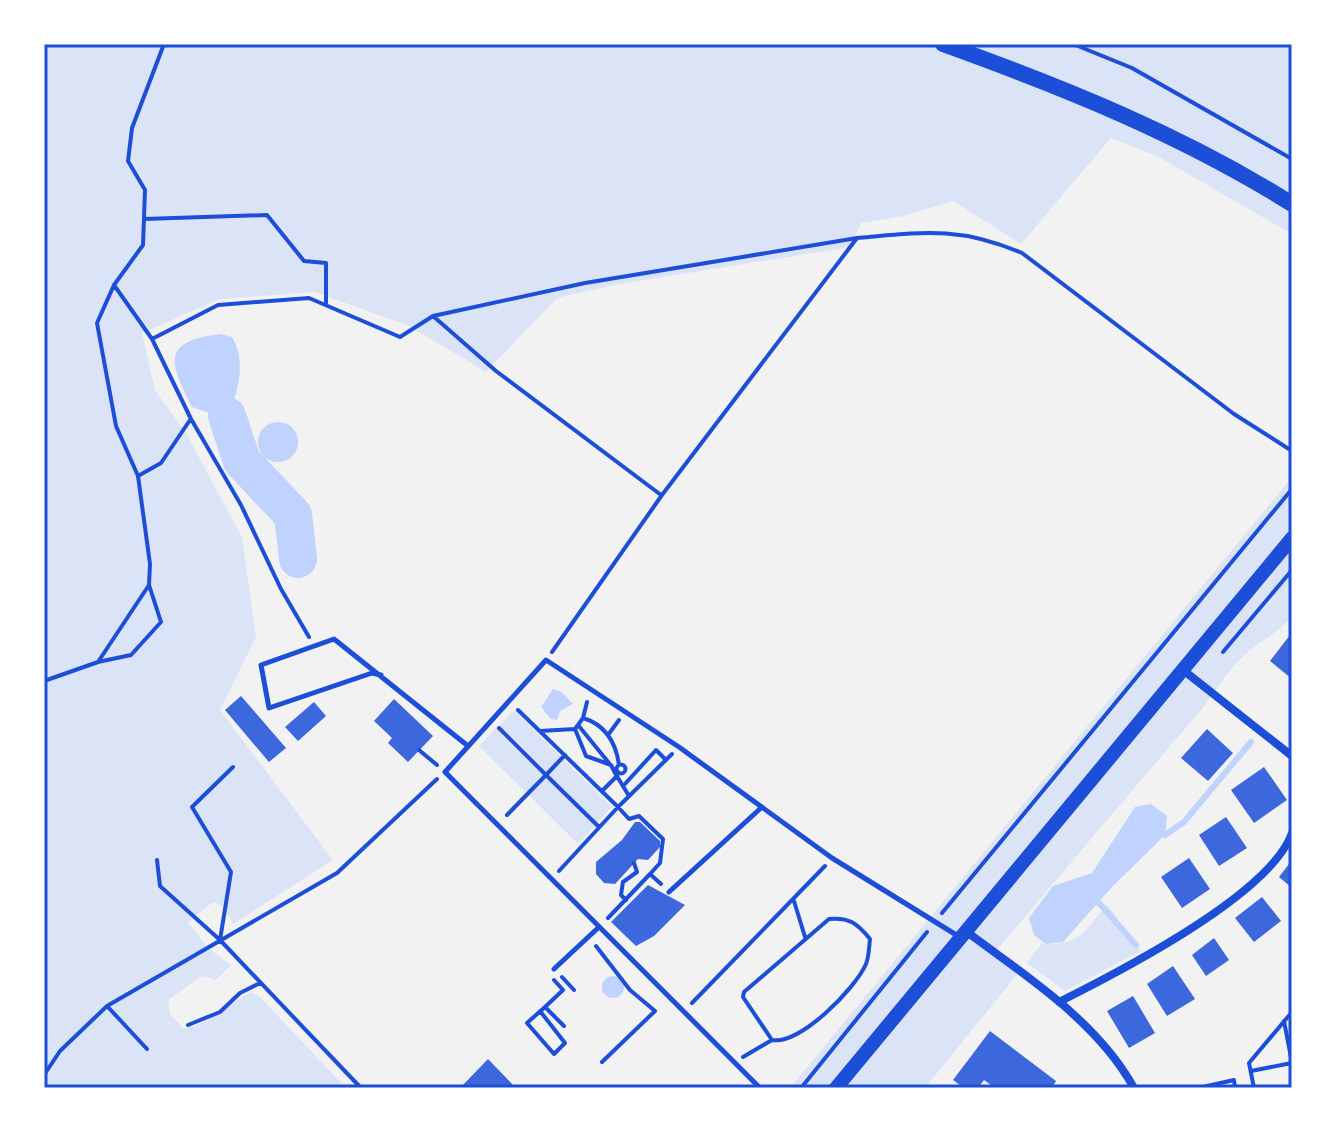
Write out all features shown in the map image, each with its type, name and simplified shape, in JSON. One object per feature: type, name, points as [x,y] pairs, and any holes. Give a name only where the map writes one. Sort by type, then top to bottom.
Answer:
[{"type":"main road","points":[[943,44],[1077,92],[1152,126],[1229,164],[1292,204]]},
{"type":"street","points":[[836,1088],[1292,538]]},
{"type":"street","points":[[1183,670],[1292,756]]},
{"type":"street","points":[[1059,1002],[1142,961],[1264,875],[1286,850],[1292,833]]},
{"type":"street","points":[[965,935],[1059,1002],[1120,1062],[1134,1088]]},
{"type":"lane","points":[[381,675],[372,673],[269,708],[261,665],[334,639],[381,675],[468,746]]},
{"type":"lane","points":[[760,1088],[445,772],[546,660],[679,747],[832,858],[934,923],[965,935]]},
{"type":"lane","points":[[669,892],[762,807]]},
{"type":"lane","points":[[554,969],[599,927]]},
{"type":"path","points":[[44,681],[98,662],[131,655],[161,622],[149,585],[150,564],[138,476],[116,426],[97,323],[114,285],[143,245],[145,190],[128,161],[132,128],[164,44]]},
{"type":"path","points":[[1073,44],[1132,68],[1292,159]]},
{"type":"path","points":[[144,219],[267,215],[304,261],[326,263],[326,305]]},
{"type":"path","points":[[152,339],[218,305],[309,298],[400,337],[433,316],[585,283],[857,238],[938,230],[986,237],[1022,253],[1234,414],[1292,451]]},
{"type":"path","points":[[546,660],[662,495],[857,238]]},
{"type":"path","points":[[114,285],[152,339],[191,419],[241,505],[281,589],[315,646]]},
{"type":"path","points":[[433,316],[496,371],[662,495]]},
{"type":"path","points":[[138,476],[161,463],[191,419]]},
{"type":"path","points":[[801,1088],[1292,489]]},
{"type":"path","points":[[1198,681],[1292,570]]},
{"type":"path","points":[[98,662],[149,585]]},
{"type":"path","points":[[540,731],[576,727],[583,718],[590,689]]},
{"type":"path","points":[[509,701],[629,819],[639,816],[663,839],[660,863],[626,900],[607,918],[586,913]]},
{"type":"path","points":[[583,718],[608,735],[616,745],[617,774],[602,791]]},
{"type":"path","points":[[491,721],[600,828]]},
{"type":"path","points":[[576,727],[586,756],[611,765]]},
{"type":"path","points":[[576,727],[611,765],[629,796]]},
{"type":"path","points":[[552,879],[679,747]]},
{"type":"path","points":[[44,1075],[60,1051],[107,1006],[337,873],[445,772],[419,750]]},
{"type":"path","points":[[624,785],[656,750],[666,760]]},
{"type":"path","points":[[498,825],[565,755]]},
{"type":"path","points":[[220,940],[231,872],[192,807],[233,767]]},
{"type":"path","points":[[684,1012],[832,858]]},
{"type":"path","points":[[157,860],[160,886],[220,940],[360,1086],[368,1088]]},
{"type":"path","points":[[626,900],[621,895],[623,882],[637,872],[634,863]]},
{"type":"path","points":[[650,874],[669,892]]},
{"type":"path","points":[[794,899],[805,937]]},
{"type":"path","points":[[735,1063],[772,1040],[778,1041],[803,1031],[832,1007],[866,964],[870,939],[859,925],[846,918],[829,919],[744,992],[743,997],[772,1040]]},
{"type":"path","points":[[598,948],[630,990],[655,1011],[602,1062]]},
{"type":"path","points":[[542,1009],[565,1043],[554,1054],[527,1023],[542,1009],[563,990],[545,972]]},
{"type":"path","points":[[188,1025],[220,1012],[240,993],[260,983]]},
{"type":"path","points":[[107,1006],[147,1049]]},
{"type":"path","points":[[542,1009],[564,1026]]},
{"type":"path","points":[[1254,1088],[1249,1063],[1292,1012]]},
{"type":"path","points":[[1251,1071],[1292,1063],[1284,1021]]},
{"type":"path","points":[[44,1064],[48,1070]]},
{"type":"path","points":[[1198,1088],[1234,1080],[1235,1088]]},
{"type":"shaded area","points":[[44,44],[1292,44],[1292,234],[1157,156],[1111,138],[1021,244],[953,201],[903,216],[861,223],[850,247],[614,285],[557,298],[486,372],[409,326],[315,292],[220,299],[142,333],[155,390],[187,435],[242,537],[256,637],[220,710],[333,860],[233,924],[223,906],[213,902],[188,922],[208,948],[231,965],[216,980],[202,976],[168,1000],[170,1014],[184,1029],[213,1017],[251,992],[260,997],[346,1088],[44,1088]]},
{"type":"shaded area","points":[[1292,477],[1292,616],[1236,664],[1205,705],[994,953],[1019,972],[925,1088],[790,1088]]},
{"type":"shaded area","points":[[514,710],[612,807],[578,844],[479,746]]},
{"type":"shaded area","points":[[1107,905],[1141,951],[1065,991],[1027,963],[1042,943],[1065,943],[1080,935]]},
{"type":"water","points":[[221,334],[232,337],[240,367],[237,389],[226,419],[192,407],[175,366],[179,348],[202,337]]},
{"type":"water","points":[[278,422],[292,428],[298,442],[292,456],[278,462],[264,456],[258,442],[264,428]]},
{"type":"water","points":[[553,689],[562,692],[573,704],[560,711],[557,720],[551,719],[541,707]]},
{"type":"water","points":[[1151,804],[1167,816],[1165,835],[1112,887],[1063,942],[1046,944],[1034,935],[1029,918],[1053,886],[1092,873],[1135,807]]},
{"type":"water","points":[[613,976],[621,979],[624,987],[621,995],[613,998],[605,995],[602,987],[605,979]]},
{"type":"building","points":[[1292,636],[1292,679],[1270,661]]},
{"type":"building","points":[[241,696],[286,748],[269,762],[225,710]]},
{"type":"building","points":[[394,699],[433,736],[408,762],[388,743],[392,738],[374,721]]},
{"type":"building","points":[[314,702],[326,716],[298,741],[285,727]]},
{"type":"building","points":[[1207,729],[1233,753],[1208,781],[1181,758]]},
{"type":"building","points":[[1264,767],[1287,800],[1254,823],[1231,790]]},
{"type":"building","points":[[1226,817],[1247,848],[1219,866],[1199,835]]},
{"type":"building","points":[[635,822],[640,822],[660,841],[660,847],[648,860],[638,859],[615,884],[604,883],[596,874],[596,862],[622,840]]},
{"type":"building","points":[[1189,858],[1210,889],[1182,908],[1161,877]]},
{"type":"building","points":[[1292,860],[1292,888],[1279,877]]},
{"type":"building","points":[[648,885],[685,905],[654,936],[636,946],[611,922]]},
{"type":"building","points":[[1262,897],[1281,921],[1254,942],[1235,918]]},
{"type":"building","points":[[1214,938],[1229,960],[1206,976],[1192,955]]},
{"type":"building","points":[[1173,966],[1195,999],[1167,1016],[1147,984]]},
{"type":"building","points":[[1133,996],[1155,1033],[1129,1048],[1107,1011]]},
{"type":"building","points":[[990,1031],[1056,1081],[1052,1088],[995,1088],[984,1080],[978,1088],[964,1088],[953,1080]]},
{"type":"building","points":[[488,1059],[516,1088],[460,1088]]},
{"type":"waterway","points":[[227,416],[242,461],[293,515],[298,559]]},
{"type":"waterway","points":[[1165,835],[1184,822],[1251,742]]},
{"type":"waterway","points":[[1099,903],[1136,945]]}]
